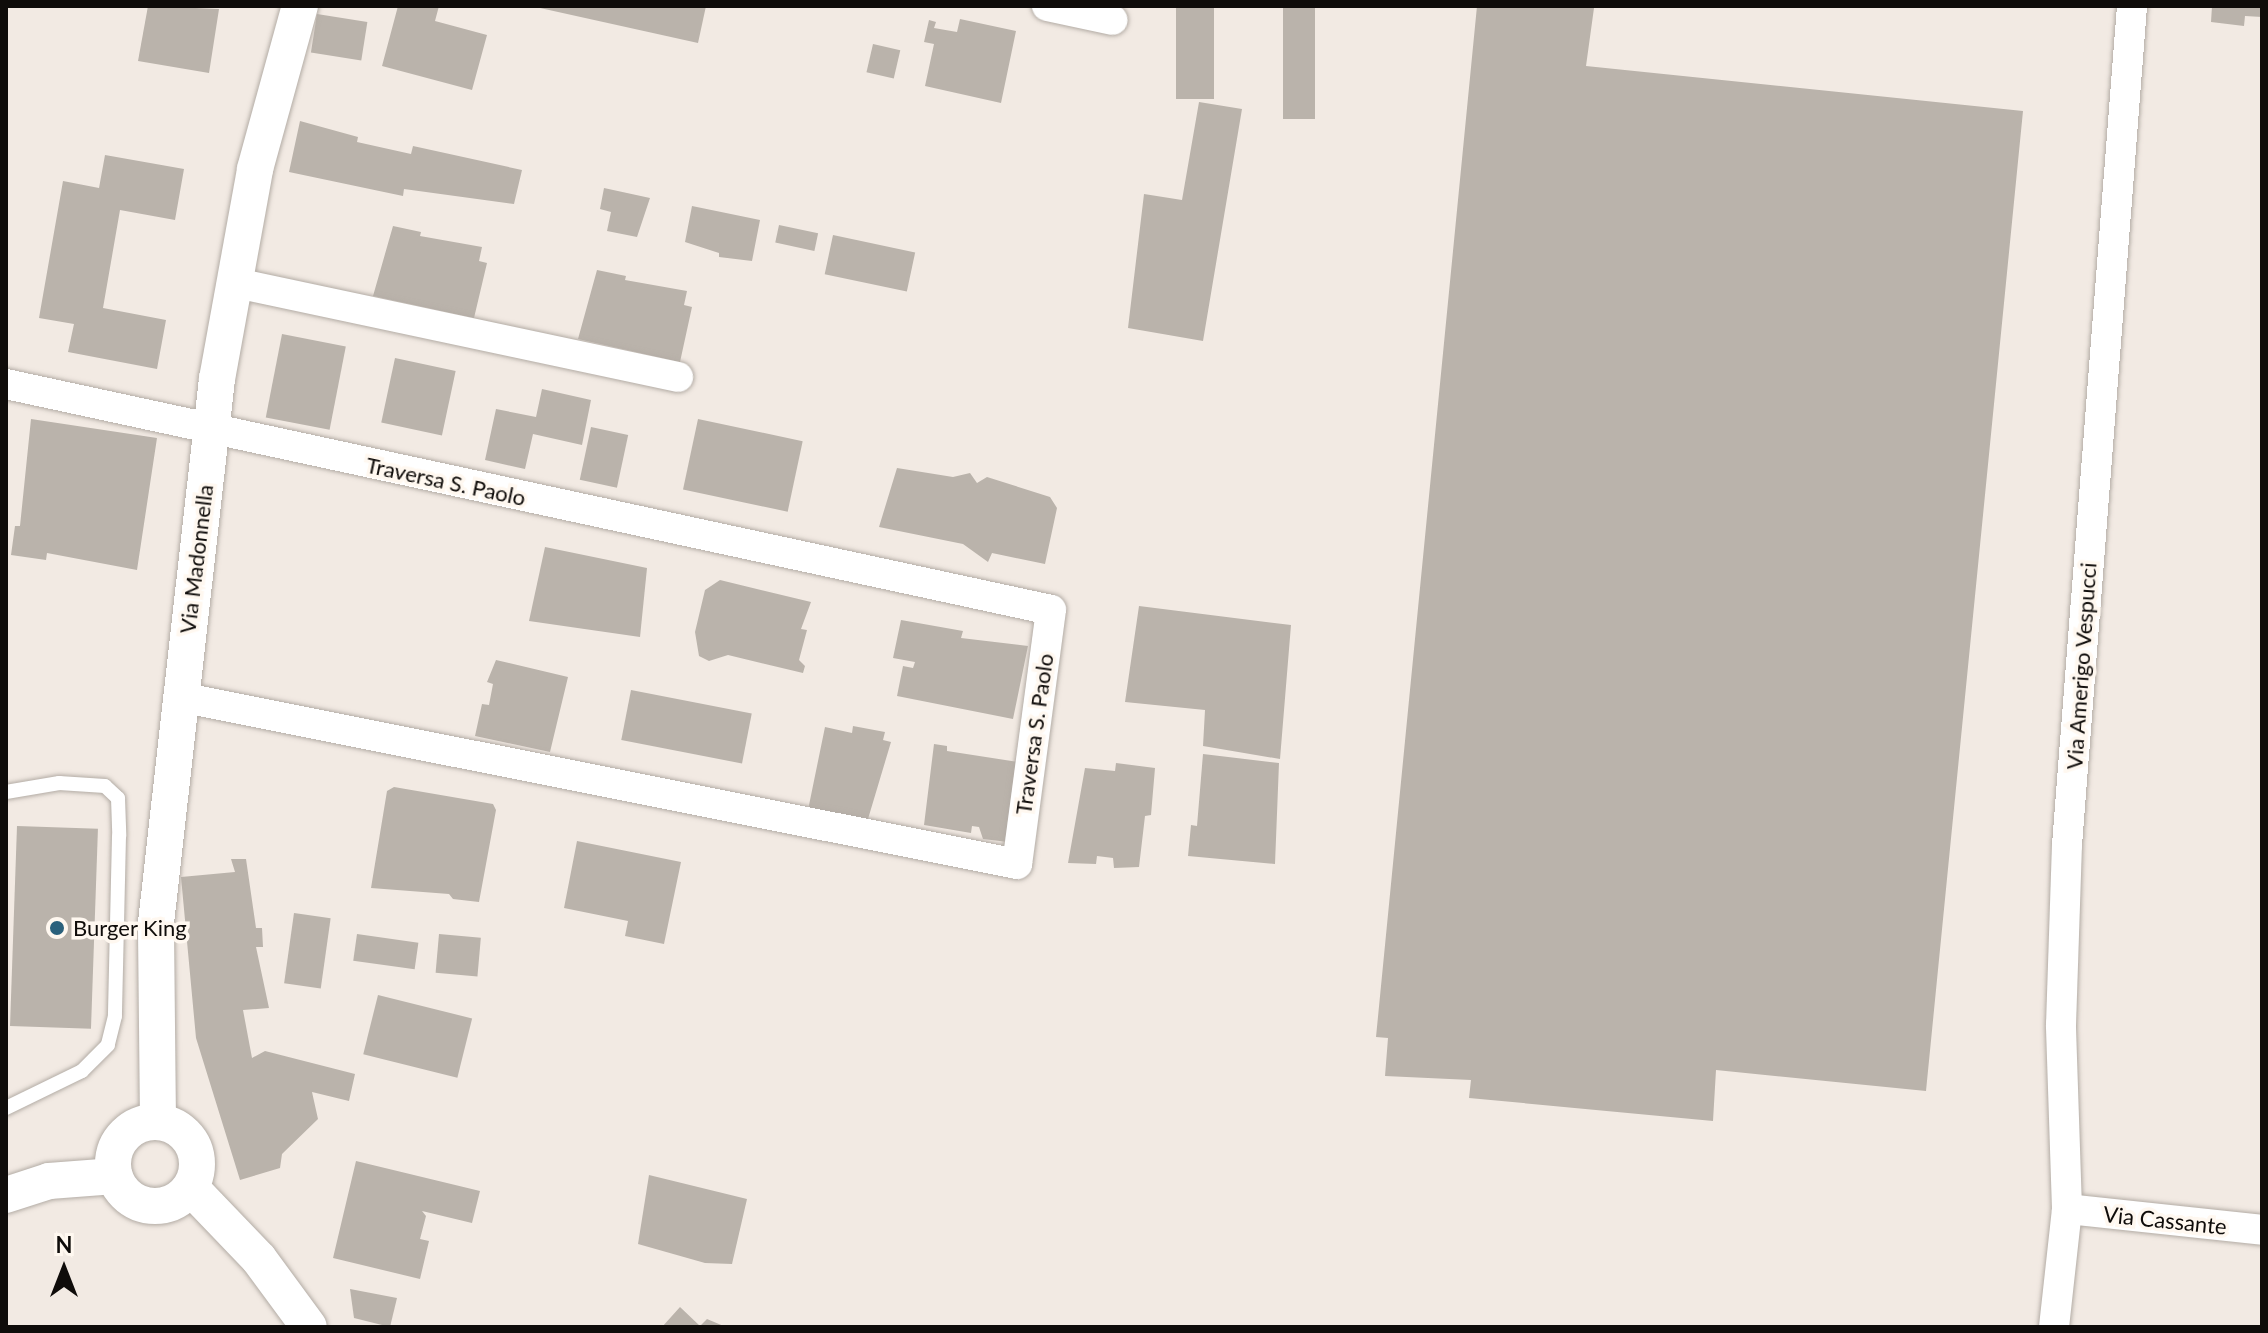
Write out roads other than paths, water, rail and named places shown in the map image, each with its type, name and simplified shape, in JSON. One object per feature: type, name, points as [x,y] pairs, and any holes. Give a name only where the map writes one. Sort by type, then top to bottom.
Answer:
[{"type":"street","name":"Via Madonnella","points":[[158,1121],[156,923],[211,431],[255,169],[300,6]]},
{"type":"street","points":[[1047,6],[1113,20]]},
{"type":"street","name":"Via Amerigo Vespucci","points":[[2054,1327],[2067,1209],[2061,1025],[2067,845],[2132,6]]},
{"type":"street","points":[[236,283],[678,377]]},
{"type":"street","points":[[6,384],[211,431]]},
{"type":"street","name":"Traversa S. Paolo","points":[[180,697],[1017,864],[1051,610],[211,431]]},
{"type":"street","points":[[158,1121],[178,1128],[192,1142],[198,1165],[191,1188],[172,1203],[148,1206],[127,1196],[115,1176],[114,1155],[122,1137],[138,1125],[158,1121]]},
{"type":"street","points":[[6,1195],[49,1181],[115,1176]]},
{"type":"street","points":[[191,1188],[259,1259],[309,1327]]},
{"type":"street","name":"Via Cassante","points":[[2067,1209],[2262,1230]]},
{"type":"lane","points":[[6,792],[59,783],[105,786],[118,798],[119,836],[115,1016],[108,1045],[82,1071],[6,1108]]},
{"type":"place","name":"Burger King","points":[[57,928]]}]
